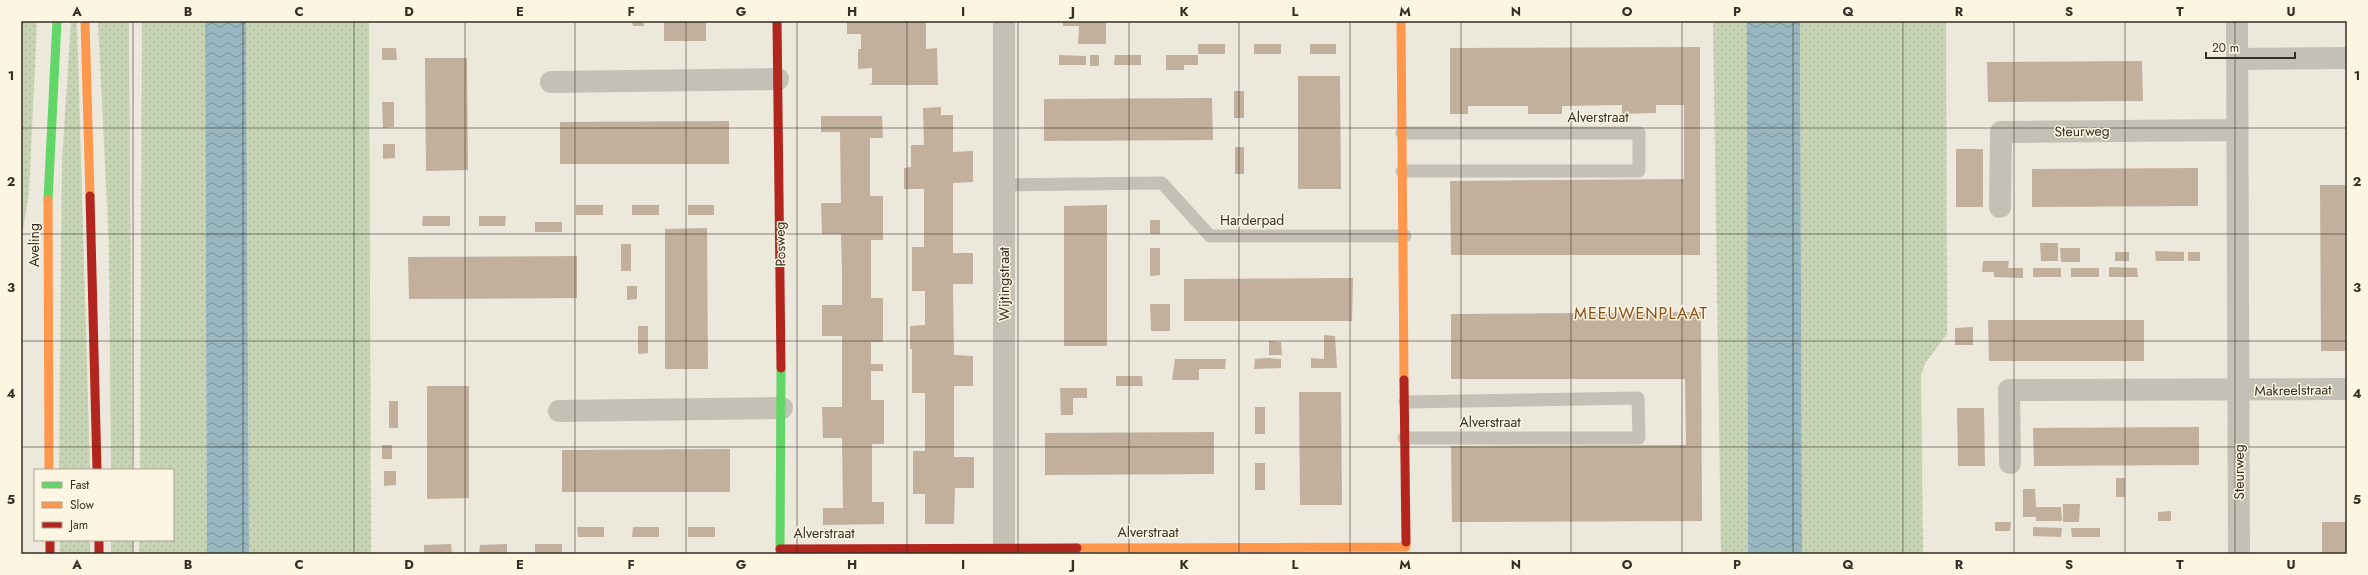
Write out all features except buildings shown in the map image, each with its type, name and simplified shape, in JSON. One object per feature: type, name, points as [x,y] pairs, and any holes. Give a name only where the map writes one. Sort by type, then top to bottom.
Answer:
[{"type":"street","name":"Aveling","points":[[49,469],[48,201],[57,21]]},
{"type":"street","points":[[85,21],[97,469]]},
{"type":"street","name":"Posweg","points":[[778,21],[782,408],[780,551]]},
{"type":"street","name":"Wijtingstraat","points":[[1004,21],[1004,548]]},
{"type":"street","name":"Alverstraat","points":[[780,551],[1004,548],[1137,551],[1406,547],[1404,438],[1405,236],[1402,171],[1401,21]]},
{"type":"street","name":"Steurweg","points":[[2238,21],[2237,130],[2239,554]]},
{"type":"street","points":[[2238,59],[2347,58]]},
{"type":"street","points":[[551,82],[778,79]]},
{"type":"street","name":"Steurweg","points":[[2000,207],[2001,132],[2237,130]]},
{"type":"street","name":"Makreelstraat","points":[[2239,390],[2347,389]]},
{"type":"street","points":[[2010,463],[2009,390],[2239,390]]},
{"type":"street","points":[[559,411],[782,408]]},
{"type":"street","points":[[50,541],[50,554]]},
{"type":"street","points":[[99,541],[99,554]]},
{"type":"lane","name":"Alverstraat","points":[[1402,133],[1639,133],[1639,171],[1402,171]]},
{"type":"lane","name":"Harderpad","points":[[1004,185],[1162,183],[1210,236],[1405,236]]},
{"type":"lane","name":"Alverstraat","points":[[1404,438],[1639,438],[1638,398],[1405,402]]},
{"type":"green space","points":[[21,21],[37,21],[29,193],[21,242]]},
{"type":"green space","points":[[71,21],[77,21],[90,469],[59,469],[62,160]]},
{"type":"green space","points":[[98,21],[129,21],[132,469],[111,469],[109,248]]},
{"type":"green space","points":[[142,21],[205,21],[207,554],[139,554],[139,541],[174,541],[174,469],[140,469]]},
{"type":"green space","points":[[246,21],[369,21],[371,554],[249,554]]},
{"type":"green space","points":[[1713,21],[1748,21],[1749,554],[1721,554]]},
{"type":"green space","points":[[1800,21],[1946,21],[1947,334],[1926,362],[1921,374],[1923,554],[1802,554]]},
{"type":"green space","points":[[60,541],[90,541],[90,554],[60,554]]},
{"type":"green space","points":[[111,541],[133,541],[133,554],[111,554]]},
{"type":"water","points":[[205,21],[246,21],[249,554],[207,554]]},
{"type":"water","points":[[1747,21],[1800,21],[1802,554],[1748,554]]},
{"type":"traffic: fast","points":[[48,200],[57,21]]},
{"type":"traffic: fast","points":[[780,554],[781,368]]},
{"type":"traffic: slow","points":[[85,21],[90,196]]},
{"type":"traffic: slow","points":[[1401,21],[1404,380]]},
{"type":"traffic: slow","points":[[48,200],[49,469]]},
{"type":"traffic: slow","points":[[1077,548],[1406,547],[1406,542]]},
{"type":"traffic: jam","points":[[777,21],[781,368]]},
{"type":"traffic: jam","points":[[90,196],[97,469]]},
{"type":"traffic: jam","points":[[1404,380],[1406,542]]},
{"type":"traffic: jam","points":[[50,541],[50,554]]},
{"type":"traffic: jam","points":[[99,541],[99,554]]},
{"type":"traffic: jam","points":[[780,549],[1077,548]]},
{"type":"district","name":"MEEUWENPLAAT","points":[[1641,313]]}]
